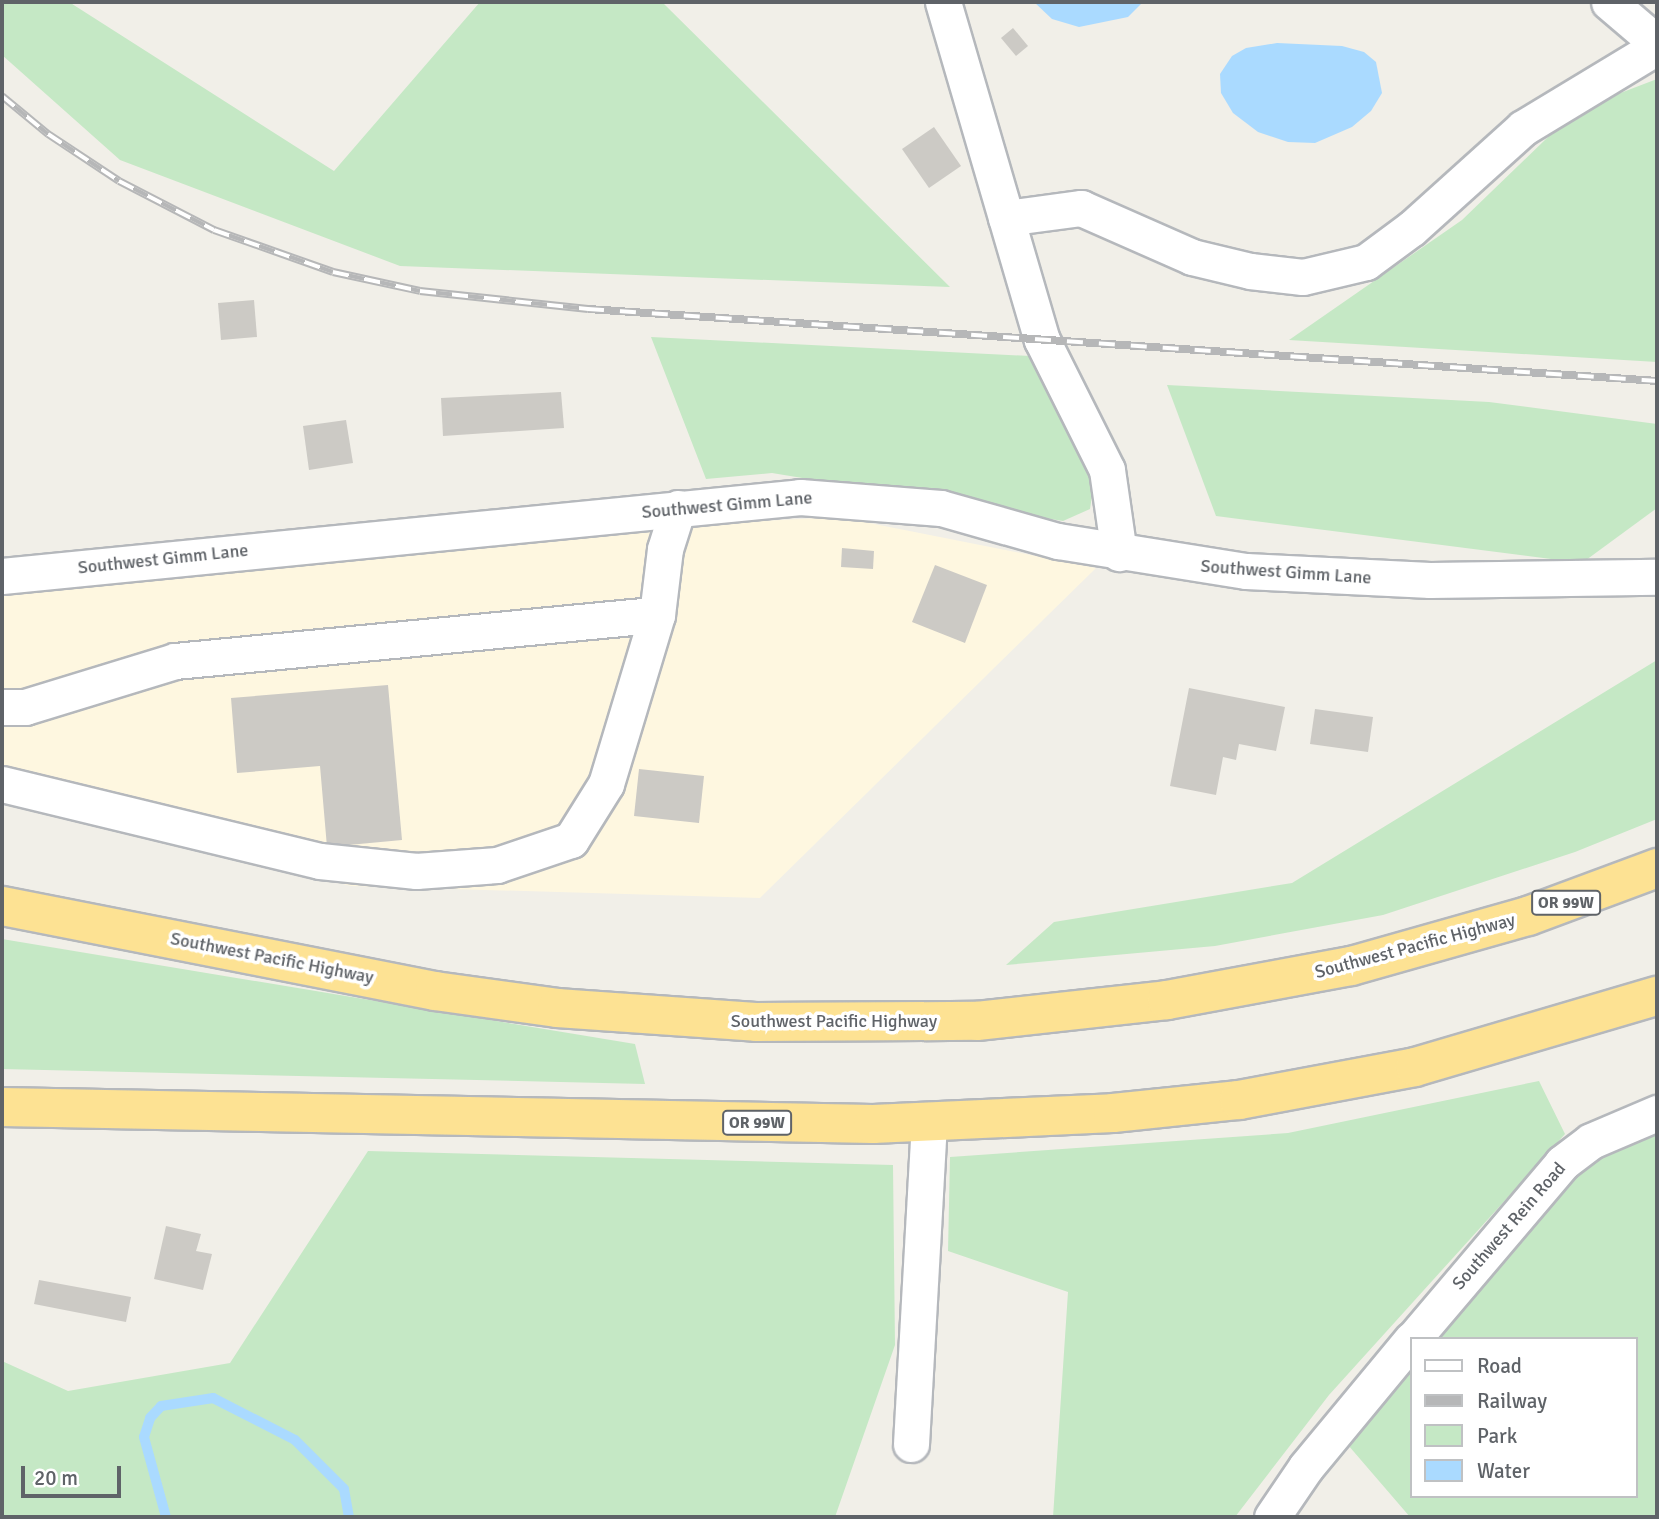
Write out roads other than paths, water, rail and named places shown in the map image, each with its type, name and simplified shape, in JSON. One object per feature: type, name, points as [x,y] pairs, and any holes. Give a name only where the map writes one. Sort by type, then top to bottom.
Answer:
[{"type":"highway","name":"Southwest Pacific Highway","points":[[2,906],[435,991],[557,1008],[756,1022],[964,1021],[1167,1000],[1351,966],[1528,916],[1657,868]]},
{"type":"highway","name":"OR 99W","points":[[2,1107],[659,1122],[929,1123],[1113,1113],[1239,1100],[1415,1067],[1573,1024],[1657,996]]},
{"type":"street","points":[[943,2],[1042,340],[1107,470],[1119,553]]},
{"type":"street","points":[[1006,218],[1081,208],[1192,257],[1250,271],[1303,277],[1366,261],[1412,228],[1523,128],[1657,45],[1609,2]]},
{"type":"street","name":"Southwest Gimm Lane","points":[[2,576],[800,497],[902,502],[952,510],[1058,541],[1119,553],[1247,571],[1360,578],[1657,577]]},
{"type":"street","points":[[2,784],[320,861],[415,871],[497,865],[572,840],[606,784],[657,615],[665,549],[678,508]]},
{"type":"street","points":[[2,707],[24,707],[175,661],[657,615]]},
{"type":"street","name":"Southwest Rein Road","points":[[1414,1337],[1562,1163],[1591,1140],[1657,1113]]},
{"type":"street","points":[[911,1444],[929,1123]]},
{"type":"street","name":"Southwest Rein Road","points":[[1272,1517],[1306,1466],[1410,1341]]},
{"type":"water","points":[[1034,2],[1143,2],[1128,17],[1079,27],[1052,19]]},
{"type":"water","points":[[1277,43],[1342,46],[1364,52],[1376,62],[1382,93],[1371,111],[1352,127],[1315,143],[1288,142],[1258,132],[1233,113],[1221,93],[1220,74],[1232,56],[1246,48]]},
{"type":"waterway","points":[[166,1517],[144,1437],[150,1418],[161,1406],[213,1398],[295,1440],[344,1489],[349,1517]]},
{"type":"railway","points":[[2,96],[48,134],[119,181],[214,230],[333,272],[420,291],[588,309],[1657,381]]}]
